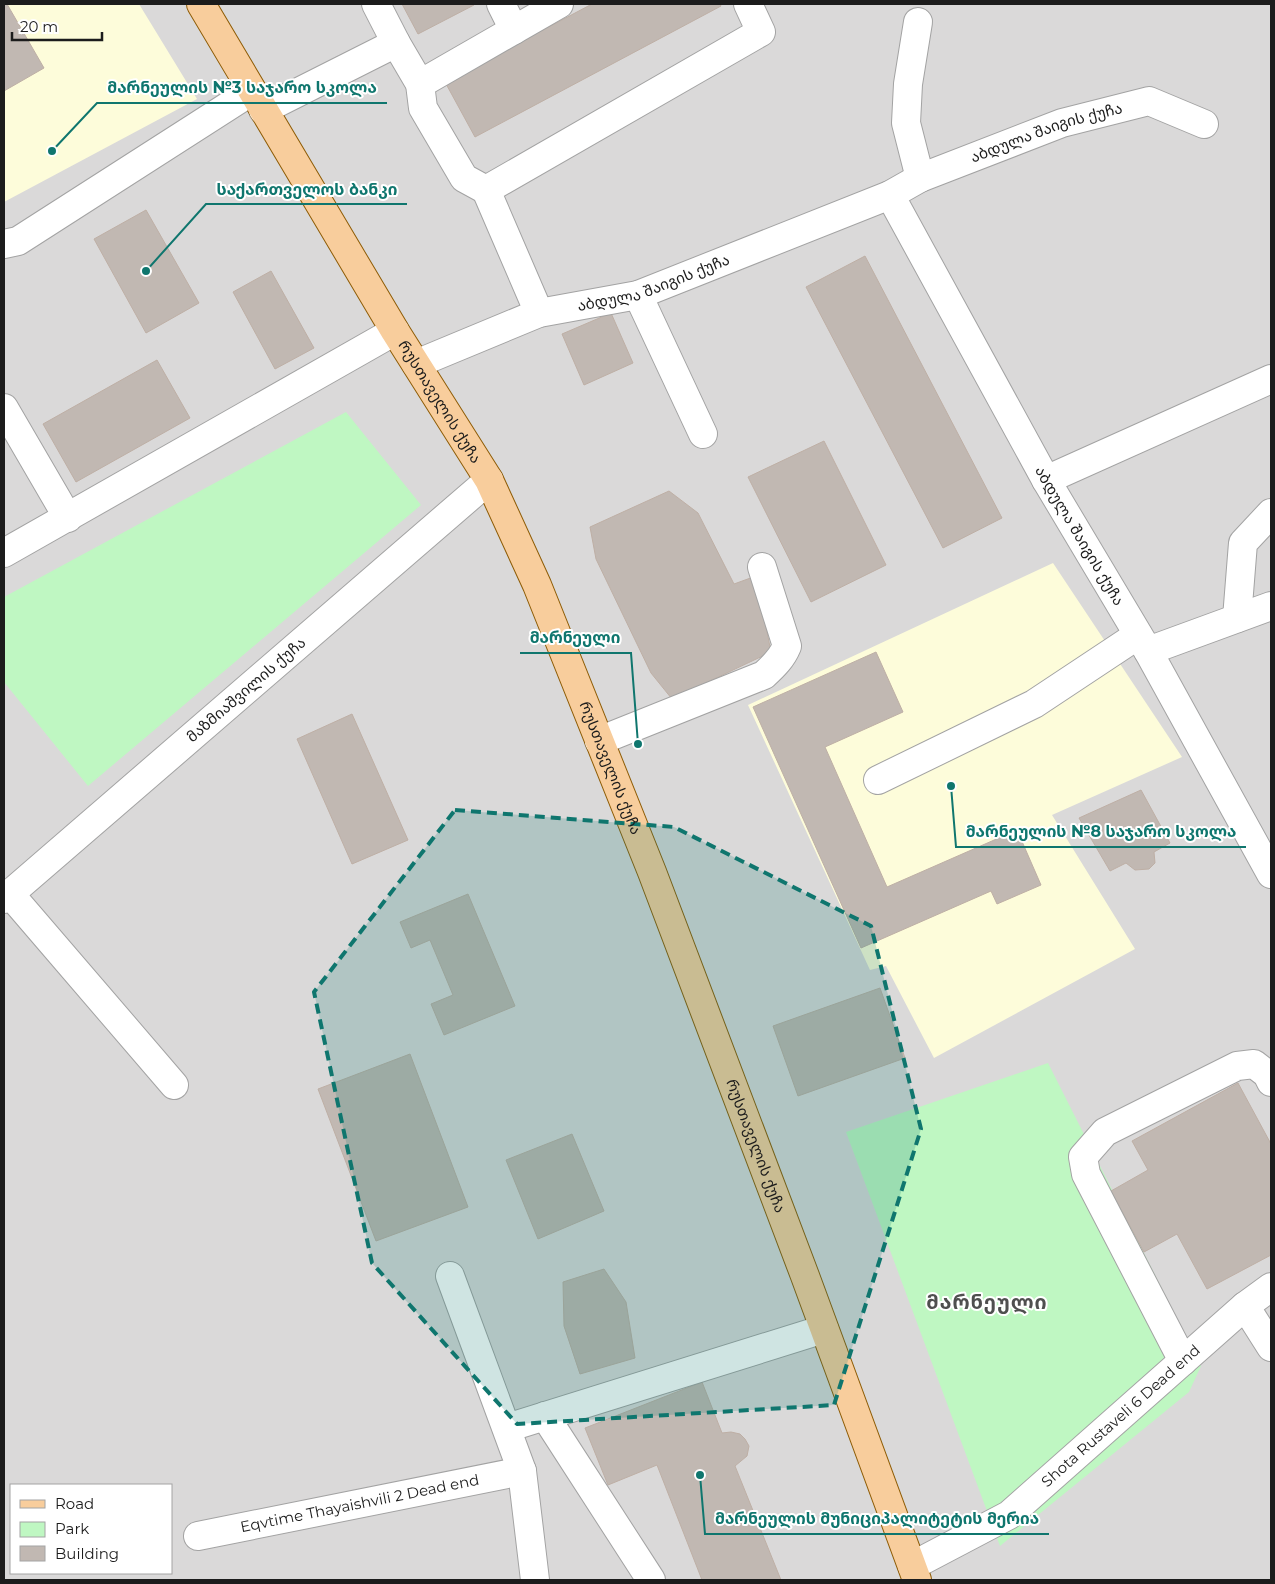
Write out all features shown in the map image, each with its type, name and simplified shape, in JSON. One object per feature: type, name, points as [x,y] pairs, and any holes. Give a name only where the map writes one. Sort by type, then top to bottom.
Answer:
[{"type":"main road","name":"რუსთაველის ქუჩა","points":[[201,4],[395,331],[489,480],[537,585],[655,881],[915,1573]]},
{"type":"street","points":[[376,4],[420,84],[423,108],[464,178],[486,190],[540,313]]},
{"type":"street","points":[[501,4],[514,30]]},
{"type":"street","points":[[420,84],[559,4]]},
{"type":"street","points":[[486,190],[761,32],[748,4]]},
{"type":"street","points":[[918,22],[908,84],[906,123],[920,178]]},
{"type":"street","points":[[4,244],[18,241],[258,101],[396,43]]},
{"type":"street","name":"აბდულა შაიგის ქუჩა","points":[[416,364],[540,313],[638,295],[890,195],[920,178],[1062,123],[1149,101],[1204,124]]},
{"type":"street","name":"აბდულა შაიგის ქუჩა","points":[[890,195],[1046,480],[1143,643],[1271,874]]},
{"type":"street","points":[[638,295],[704,434]]},
{"type":"street","points":[[4,553],[395,331]]},
{"type":"street","points":[[1046,480],[1271,379]]},
{"type":"street","points":[[4,408],[68,518]]},
{"type":"street","name":"მაზმიაშვილის ქუჩა","points":[[7,897],[489,480]]},
{"type":"street","points":[[1237,618],[1243,543],[1271,513]]},
{"type":"street","points":[[599,741],[764,675],[775,665],[784,654],[787,646],[762,567]]},
{"type":"street","points":[[878,780],[1034,704],[1143,643],[1237,618],[1271,606]]},
{"type":"street","points":[[7,897],[174,1085]]},
{"type":"street","points":[[1183,1360],[1086,1174],[1083,1157],[1105,1132],[1237,1066],[1254,1064],[1267,1074],[1271,1082]]},
{"type":"street","points":[[450,1276],[522,1471],[536,1580]]},
{"type":"street","name":"Shota Rustaveli 6 Dead end","points":[[915,1573],[1009,1515],[1245,1306],[1271,1287]]},
{"type":"street","points":[[1245,1306],[1271,1347]]},
{"type":"street","points":[[507,1428],[824,1329]]},
{"type":"street","points":[[545,1416],[651,1580]]},
{"type":"street","name":"Eqvtime Thayaishvili 2 Dead end","points":[[198,1536],[522,1471]]},
{"type":"highlighted area","points":[[455,810],[674,827],[871,926],[921,1129],[834,1405],[517,1424],[372,1263],[314,992]]},
{"type":"shaded area","name":"მარნეული","points":[[4,4],[1271,4],[1271,1580],[4,1580]]},
{"type":"shaded area","points":[[4,4],[139,4],[197,99],[4,202]]},
{"type":"shaded area","points":[[1053,563],[1182,757],[1052,815],[1135,949],[934,1058],[886,966],[870,970],[748,705]]},
{"type":"green space","points":[[346,412],[421,505],[88,786],[4,682],[4,597]]},
{"type":"green space","points":[[1048,1063],[1201,1366],[1189,1392],[1000,1546],[846,1132]]},
{"type":"building","points":[[4,4],[7,4],[44,68],[4,91]]},
{"type":"building","points":[[402,4],[474,4],[474,5],[418,34]]},
{"type":"building","points":[[592,4],[720,4],[721,6],[475,137],[445,82]]},
{"type":"building","points":[[146,210],[199,303],[146,333],[94,239]]},
{"type":"building","points":[[865,256],[1002,518],[943,548],[806,287]]},
{"type":"building","points":[[271,271],[314,348],[275,369],[233,292]]},
{"type":"building","points":[[611,313],[633,363],[584,385],[562,334]]},
{"type":"building","points":[[157,360],[190,418],[76,482],[43,424]]},
{"type":"building","points":[[824,441],[886,565],[811,602],[748,477]]},
{"type":"building","points":[[669,491],[698,513],[734,584],[756,576],[771,652],[672,699],[651,673],[596,559],[590,527]]},
{"type":"building","points":[[876,652],[903,712],[825,747],[887,887],[1017,830],[1041,885],[997,904],[991,891],[861,948],[753,707]]},
{"type":"building","points":[[352,714],[408,840],[352,864],[297,739]]},
{"type":"building","points":[[1141,790],[1170,843],[1154,852],[1155,863],[1149,869],[1135,870],[1126,863],[1110,871],[1079,818]]},
{"type":"building","points":[[468,894],[515,1006],[444,1035],[431,1004],[453,995],[430,940],[411,948],[400,922]]},
{"type":"building","points":[[880,988],[905,1058],[798,1096],[773,1026]]},
{"type":"building","points":[[410,1054],[468,1207],[376,1241],[318,1089]]},
{"type":"building","points":[[1238,1083],[1271,1144],[1271,1255],[1207,1289],[1177,1234],[1144,1252],[1111,1191],[1148,1170],[1132,1141]]},
{"type":"building","points":[[572,1134],[604,1211],[538,1239],[506,1160]]},
{"type":"building","points":[[604,1269],[626,1302],[635,1358],[580,1374],[564,1326],[563,1282]]},
{"type":"building","points":[[702,1382],[722,1433],[740,1434],[749,1446],[747,1456],[735,1466],[781,1580],[702,1580],[657,1465],[608,1485],[585,1428]]},
{"type":"place","name":"მარნეულის №3 საჯარო სკოლა","points":[[52,151]]},
{"type":"place","name":"საქართველოს ბანკი","points":[[146,271]]},
{"type":"place","name":"მარნეული","points":[[638,744]]},
{"type":"place","name":"მარნეულის №8 საჯარო სკოლა","points":[[951,786]]},
{"type":"place","name":"მარნეულის მუნიციპალიტეტის მერია","points":[[700,1475]]},
{"type":"district","name":"მარნეული","points":[[987,1302]]}]
